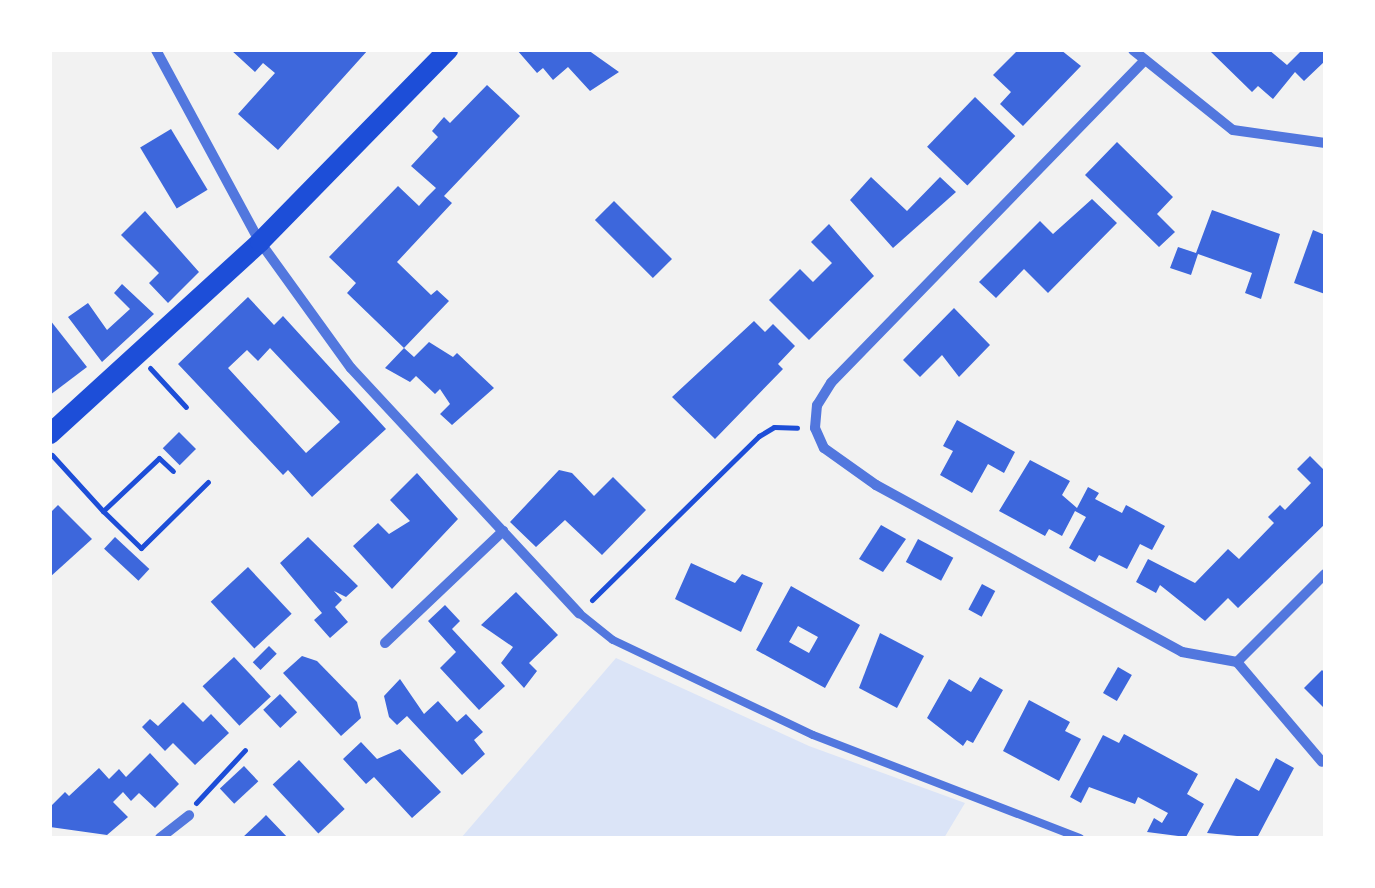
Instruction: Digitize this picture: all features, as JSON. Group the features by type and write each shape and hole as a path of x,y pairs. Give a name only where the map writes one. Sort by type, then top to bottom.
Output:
{"main road":[{"path":"50,434 260,242 448,50"}],"street":[{"path":"156,50 260,242 351,368 579,613"},
{"path":"1133,50 1233,130 1325,143"},
{"path":"1145,60 831,383 817,405 815,428 824,448 876,485 1182,652 1237,662 1322,762"},
{"path":"385,643 503,531"},
{"path":"1237,662 1325,574"},
{"path":"160,838 190,814"}],"lane":[{"path":"579,613 613,640 814,735 1080,838"}],"path":[{"path":"138,355 186,407"},
{"path":"579,613 759,436 774,428 815,428"},
{"path":"50,453 141,548 208,482"},
{"path":"103,511 159,458 174,471"},
{"path":"190,814 206,787 245,750"}],"shaded area":[{"path":"616,658 809,746 965,803 944,838 461,838"}],"building":[{"path":"231,50 368,50 278,150 238,114 275,73 263,63 255,72"},
{"path":"517,50 588,50 619,72 590,91 568,67 553,80 543,68 537,73"},
{"path":"1018,50 1061,50 1081,66 1023,126 1000,104 1011,92 993,75"},
{"path":"1209,50 1269,50 1287,65 1302,50 1325,50 1325,61 1304,81 1295,72 1273,99 1258,86 1252,92"},
{"path":"487,85 520,116 444,196 452,203 397,262 431,295 437,290 449,301 404,348 347,293 356,283 329,257 398,186 419,206 436,188 411,166 438,137 432,131 444,117 450,123"},
{"path":"975,97 1015,136 967,186 927,147"},
{"path":"171,129 208,190 177,208 140,148"},
{"path":"1117,142 1173,197 1157,214 1175,232 1159,247 1085,175"},
{"path":"871,177 907,211 940,177 956,192 893,248 850,200"},
{"path":"1092,199 1117,223 1048,293 1024,269 996,298 979,282 1040,221 1053,234"},
{"path":"614,201 672,259 653,278 595,220"},
{"path":"1212,210 1280,234 1261,299 1245,293 1252,273 1198,254 1191,275 1170,268 1178,247 1196,253"},
{"path":"145,211 199,272 168,303 149,283 159,273 121,235"},
{"path":"829,224 874,276 809,340 769,300 800,269 813,282 832,263 811,242"},
{"path":"1313,230 1325,235 1325,294 1294,283"},
{"path":"122,284 154,314 102,362 68,317 88,303 107,330 130,309 114,293"},
{"path":"248,297 274,325 283,316 386,429 312,497 288,470 283,475 178,364","holes":["270,348 340,422 306,453 228,368 247,350 258,361"]},
{"path":"954,308 990,345 959,377 942,355 920,377 903,360"},
{"path":"50,320 87,367 50,395"},
{"path":"754,321 765,332 773,324 795,346 778,364 783,369 715,439 672,397"},
{"path":"429,342 453,357 457,353 494,388 452,425 440,414 450,404 440,389 435,394 416,376 410,382 385,368 404,348 414,357"},
{"path":"957,420 1015,452 1004,473 988,464 972,493 940,475 953,451 943,446"},
{"path":"179,432 196,449 180,465 163,448"},
{"path":"1310,456 1325,471 1325,524 1238,608 1228,598 1205,621 1160,585 1156,593 1136,582 1148,559 1195,583 1228,549 1239,559 1274,523 1268,517 1280,505 1285,510 1311,483 1297,469"},
{"path":"1030,460 1070,481 1062,495 1077,508 1088,487 1099,493 1095,499 1122,513 1126,505 1165,526 1152,550 1140,544 1127,569 1099,555 1095,562 1069,548 1086,517 1075,511 1062,536 1049,529 1045,536 999,511"},
{"path":"559,470 572,473 594,496 613,477 646,510 602,555 565,520 536,547 510,522"},
{"path":"417,473 458,519 392,589 353,546 378,523 389,534 410,521 390,500"},
{"path":"58,505 92,539 50,577 50,513"},
{"path":"881,525 906,539 883,572 859,559"},
{"path":"115,537 149,569 138,581 104,549"},
{"path":"308,537 358,586 346,597 334,591 342,600 335,607 348,622 330,638 314,620 322,613 280,563"},
{"path":"918,539 953,558 941,581 906,562"},
{"path":"691,563 735,583 742,574 763,583 741,632 675,599"},
{"path":"248,567 292,614 254,649 211,602"},
{"path":"982,584 995,591 982,617 968,610"},
{"path":"791,586 860,625 825,688 756,650","holes":["798,626 818,637 809,653 789,642"]},
{"path":"516,592 558,635 529,663 537,671 524,688 501,663 513,647 481,625"},
{"path":"445,605 460,621 452,629 505,686 479,710 440,668 456,652 428,621"},
{"path":"880,633 924,656 897,708 859,688"},
{"path":"269,646 277,654 261,670 253,662"},
{"path":"302,656 317,661 357,702 361,718 341,736 283,673"},
{"path":"234,657 271,696 239,726 203,686"},
{"path":"1118,667 1132,675 1117,701 1103,693"},
{"path":"1322,670 1325,673 1325,709 1304,688"},
{"path":"980,677 1003,690 973,743 967,740 963,746 927,718 949,679 971,692"},
{"path":"400,679 424,714 438,701 457,722 466,714 483,732 474,740 485,754 462,775 407,716 397,725 389,717 384,696"},
{"path":"280,694 297,712 280,728 263,710"},
{"path":"1029,700 1070,722 1065,731 1081,739 1059,781 1003,751"},
{"path":"183,702 203,722 211,714 229,733 195,765 173,743 165,751 142,727 150,719 158,726"},
{"path":"1124,734 1198,774 1187,794 1204,804 1186,837 1147,832 1154,818 1162,823 1168,813 1138,797 1135,804 1089,787 1081,803 1070,797 1103,735 1119,743"},
{"path":"361,742 377,759 400,749 441,792 412,818 374,777 366,784 343,759"},
{"path":"150,753 179,784 155,808 139,793 131,801 123,792 113,802 128,817 107,835 50,827 50,807 65,792 69,796 99,768 109,779 119,769 126,777"},
{"path":"1276,758 1294,768 1257,838 1207,833 1236,778 1259,791"},
{"path":"299,760 345,809 318,834 273,785"},
{"path":"244,766 258,781 234,804 220,789"},
{"path":"266,815 288,838 242,838 259,822"}]}
